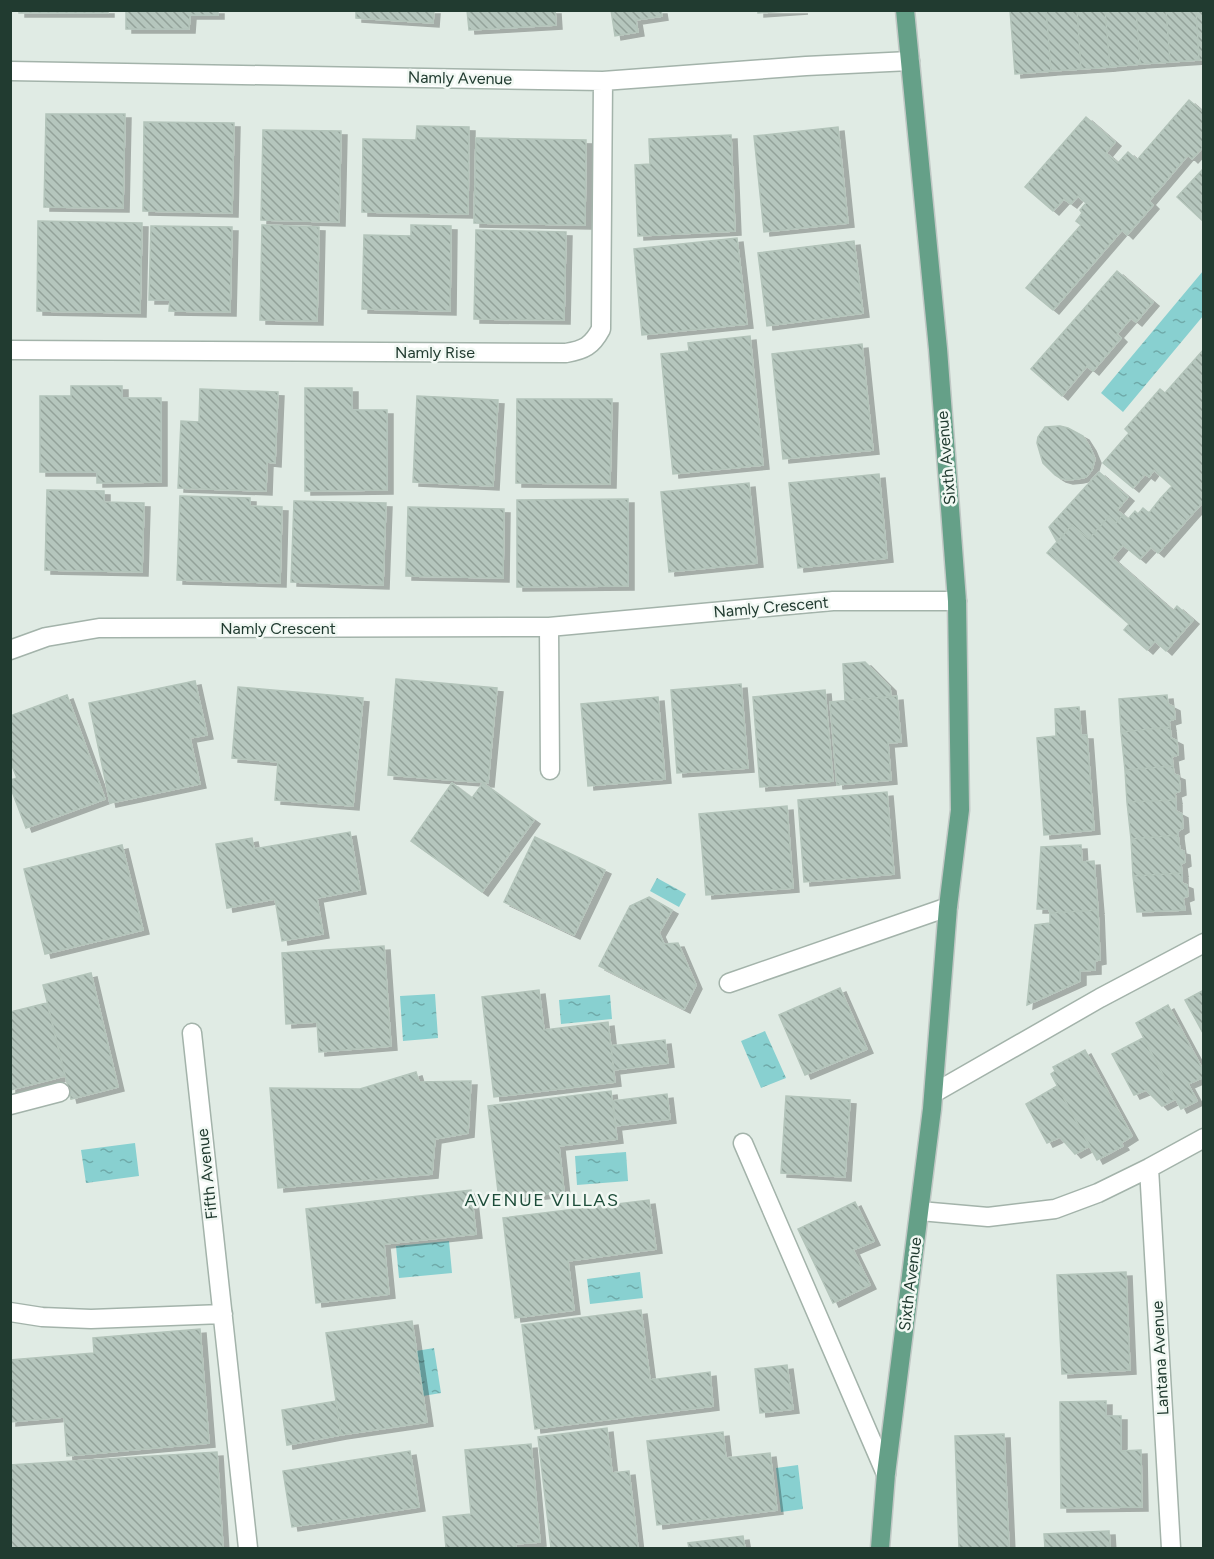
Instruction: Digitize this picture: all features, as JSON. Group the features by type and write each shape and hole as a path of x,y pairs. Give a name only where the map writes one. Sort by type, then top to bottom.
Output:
{"main road":[{"name":"Sixth Avenue","path":"880,1548 886,1474 934,1093 948,907 960,810 957,601 938,348 905,10"}],"street":[{"name":"Namly Avenue","path":"10,71 603,81 910,61"},
{"name":"Namly Rise","path":"10,350 566,353 579,351 596,339 601,329 603,81"},
{"name":"Namly Crescent","path":"10,650 46,637 99,628 549,627 833,601 957,601"},
{"path":"549,627 550,770"},
{"path":"729,983 948,907"},
{"path":"934,1093 1100,998 1203,943"},
{"name":"Fifth Avenue","path":"192,1033 248,1548"},
{"path":"10,1105 60,1092"},
{"path":"920,1211 988,1217 1055,1209 1098,1193 1203,1138"},
{"name":"Sixth Avenue","path":"743,1143 886,1474"},
{"name":"Lantana Avenue","path":"1149,1168 1171,1548"},
{"path":"10,1312 42,1317 91,1319 223,1314"}],"water":[{"path":"1203,271 1203,316 1123,412 1101,393"},
{"path":"657,878 686,894 679,907 650,891"},
{"path":"435,994 438,1038 403,1041 400,996"},
{"path":"610,995 612,1019 561,1024 559,1000"},
{"path":"765,1031 786,1078 761,1088 741,1041"},
{"path":"135,1143 139,1176 86,1183 81,1150"},
{"path":"626,1152 628,1181 577,1185 575,1156"},
{"path":"449,1241 452,1273 399,1278 396,1246"},
{"path":"640,1272 643,1298 590,1304 587,1279"},
{"path":"434,1348 441,1393 423,1396 416,1351"},
{"path":"798,1465 803,1509 781,1512 776,1468"}],"building":[{"path":"19,10 108,10 108,13 19,13"},
{"path":"126,10 218,10 218,15 190,15 189,29 126,29"},
{"path":"356,10 434,10 433,23 356,18"},
{"path":"467,10 555,10 556,25 469,30"},
{"path":"611,10 661,10 662,16 636,20 638,32 615,36"},
{"path":"758,10 802,10 758,13"},
{"path":"1010,10 1046,10 1051,71 1015,74"},
{"path":"1046,10 1077,10 1081,69 1051,71"},
{"path":"1077,10 1105,10 1110,67 1081,69"},
{"path":"1105,10 1136,10 1140,64 1110,67"},
{"path":"1136,10 1166,10 1170,62 1140,64"},
{"path":"1166,10 1196,10 1199,60 1170,62"},
{"path":"1196,10 1204,10 1204,59 1199,60"},
{"path":"1189,100 1204,113 1204,146 1192,159 1188,155 1149,201 1153,205 1127,235 1122,230 1053,310 1026,288 1081,225 1076,221 1082,213 1080,210 1086,203 1078,196 1071,204 1064,199 1053,211 1025,187 1086,117 1115,142 1106,153 1118,163 1128,152 1137,160"},
{"path":"46,114 125,114 123,208 44,207"},
{"path":"144,122 234,123 232,213 143,211"},
{"path":"417,126 469,127 468,214 362,212 363,139 416,140"},
{"path":"838,127 848,223 764,232 754,136"},
{"path":"263,130 341,131 339,222 261,220"},
{"path":"731,135 735,231 638,236 635,165 650,164 649,139"},
{"path":"476,138 586,140 585,225 474,223"},
{"path":"1204,168 1204,222 1177,197"},
{"path":"38,221 142,223 140,313 37,311"},
{"path":"262,225 319,227 317,321 260,320"},
{"path":"411,225 451,226 450,311 362,309 364,235 411,236"},
{"path":"151,226 232,227 230,312 169,311 170,300 149,300"},
{"path":"476,230 566,232 564,320 474,319"},
{"path":"737,238 747,324 642,335 634,249"},
{"path":"854,241 863,313 767,326 758,253"},
{"path":"1117,271 1153,302 1136,322 1131,318 1117,334 1121,338 1093,371 1087,366 1062,396 1031,369"},
{"path":"750,336 763,465 673,474 661,354 689,351 688,343"},
{"path":"862,344 873,450 783,459 772,354"},
{"path":"1204,349 1204,501 1186,521 1160,499 1172,486 1154,470 1149,477 1145,474 1133,488 1103,463 1129,433 1125,429 1160,389 1165,393"},
{"path":"71,386 122,386 122,398 161,398 161,482 97,483 97,472 40,472 40,396 71,396"},
{"path":"305,388 352,388 352,410 387,410 387,490 305,491"},
{"path":"200,389 278,392 275,463 267,462 266,491 178,488 181,421 199,422"},
{"path":"417,396 498,400 493,486 413,482"},
{"path":"517,399 612,399 610,484 516,483"},
{"path":"1060,426 1083,436 1090,447 1095,459 1092,470 1086,477 1067,480 1060,478 1043,463 1037,443 1038,437 1045,427"},
{"path":"1099,472 1128,497 1117,510 1123,515 1116,523 1109,516 1089,539 1072,525 1057,542 1049,527"},
{"path":"879,474 887,558 798,568 789,483"},
{"path":"749,483 757,563 669,572 661,492"},
{"path":"47,490 104,491 104,502 144,503 142,572 45,570"},
{"path":"180,496 250,498 250,506 282,507 280,583 177,580"},
{"path":"628,499 628,586 517,587 517,500"},
{"path":"1160,499 1186,521 1158,553 1151,547 1140,559 1123,545 1112,558 1173,611 1177,606 1193,620 1166,651 1155,641 1147,650 1124,630 1129,624 1047,553 1072,525 1089,539 1109,516 1116,523 1123,515 1128,519 1135,511 1138,514 1143,508 1149,513"},
{"path":"294,501 386,503 383,585 291,582"},
{"path":"408,507 504,509 503,578 406,576"},
{"path":"865,662 890,687 891,697 845,700 843,664"},
{"path":"396,679 497,688 488,783 388,775"},
{"path":"195,681 207,735 190,738 200,784 110,803 89,703"},
{"path":"741,684 748,768 677,773 671,690"},
{"path":"238,687 363,698 353,806 275,800 278,762 232,758"},
{"path":"825,690 833,781 760,787 753,697"},
{"path":"67,695 105,799 26,828 10,786 10,780 17,778 10,761 10,716"},
{"path":"1167,695 1168,704 1174,707 1175,719 1169,721 1170,727 1121,732 1119,699"},
{"path":"897,696 901,742 888,743 891,780 837,785 830,702"},
{"path":"658,697 665,779 588,786 581,704"},
{"path":"1079,707 1081,735 1087,735 1094,830 1044,835 1037,738 1056,736 1055,709"},
{"path":"1170,727 1171,738 1177,741 1178,755 1172,757 1173,766 1125,770 1121,732"},
{"path":"1173,766 1174,774 1179,776 1180,791 1175,793 1176,800 1127,802 1125,770"},
{"path":"452,783 472,798 483,783 534,820 482,892 411,841"},
{"path":"887,792 894,874 804,882 798,800"},
{"path":"1176,800 1176,811 1182,814 1183,828 1178,831 1178,835 1131,839 1127,802"},
{"path":"787,806 793,888 706,895 699,814"},
{"path":"350,832 360,890 317,898 323,934 282,941 275,899 227,908 216,844 252,838 254,849"},
{"path":"1178,835 1180,850 1184,851 1185,862 1181,864 1182,873 1133,876 1131,839"},
{"path":"535,837 605,870 574,935 504,902"},
{"path":"122,845 143,930 45,954 24,869"},
{"path":"1081,845 1082,862 1094,861 1098,910 1050,913 1049,909 1037,909 1041,847"},
{"path":"1182,873 1182,883 1187,885 1188,896 1183,898 1185,910 1137,912 1133,876"},
{"path":"649,897 672,910 659,933 664,944 678,943 696,985 684,1009 599,966 630,906"},
{"path":"1098,910 1100,960 1095,961 1095,970 1080,971 1080,981 1027,1005 1035,925 1050,923 1050,913"},
{"path":"384,946 391,1046 319,1052 317,1022 286,1024 282,953"},
{"path":"91,973 118,1087 71,1099 43,985"},
{"path":"840,988 867,1049 805,1075 779,1015"},
{"path":"539,990 544,1030 608,1022 615,1082 494,1097 482,997"},
{"path":"1204,990 1204,1035 1185,1000"},
{"path":"47,1003 65,1076 10,1090 10,1012"},
{"path":"1168,1005 1204,1072 1204,1077 1188,1084 1197,1101 1181,1109 1136,1023"},
{"path":"1143,1038 1176,1099 1162,1106 1146,1090 1134,1095 1112,1054"},
{"path":"665,1040 668,1063 614,1070 611,1046"},
{"path":"1085,1050 1132,1136 1121,1143 1123,1146 1097,1160 1051,1074 1055,1071 1053,1067"},
{"path":"416,1072 419,1082 471,1081 468,1133 435,1139 432,1174 278,1188 270,1088 360,1089"},
{"path":"1057,1086 1090,1146 1075,1154 1060,1137 1047,1143 1026,1104"},
{"path":"611,1091 617,1139 559,1146 564,1192 499,1200 488,1106"},
{"path":"667,1094 670,1119 616,1126 613,1101"},
{"path":"786,1096 850,1100 845,1177 781,1173"},
{"path":"471,1190 476,1234 384,1244 389,1294 316,1303 306,1209"},
{"path":"649,1200 656,1249 568,1261 574,1310 515,1318 503,1218"},
{"path":"855,1202 874,1241 853,1250 870,1285 833,1303 798,1229"},
{"path":"1126,1272 1130,1370 1062,1374 1057,1275"},
{"path":"641,1310 650,1380 710,1372 713,1406 535,1429 522,1325"},
{"path":"412,1321 427,1422 341,1435 326,1333"},
{"path":"200,1329 209,1443 67,1456 64,1417 10,1422 10,1360 94,1353 93,1338"},
{"path":"787,1365 793,1409 760,1413 755,1369"},
{"path":"336,1401 341,1435 287,1445 282,1410"},
{"path":"1106,1401 1106,1416 1121,1416 1121,1451 1141,1450 1142,1507 1061,1508 1060,1402"},
{"path":"607,1428 612,1473 629,1471 638,1548 551,1548 538,1437"},
{"path":"723,1432 726,1458 770,1453 777,1510 657,1525 647,1441"},
{"path":"1004,1434 1009,1548 959,1548 955,1436"},
{"path":"531,1444 540,1542 515,1544 516,1548 446,1548 443,1517 471,1514 465,1450"},
{"path":"410,1451 419,1507 292,1527 283,1471"},
{"path":"217,1452 223,1548 10,1548 10,1465"},
{"path":"1109,1531 1110,1548 1045,1548 1044,1534"},
{"path":"743,1536 745,1548 689,1548 688,1543"}],"district":[{"name":"AVENUE VILLAS","path":"542,1200"}]}
